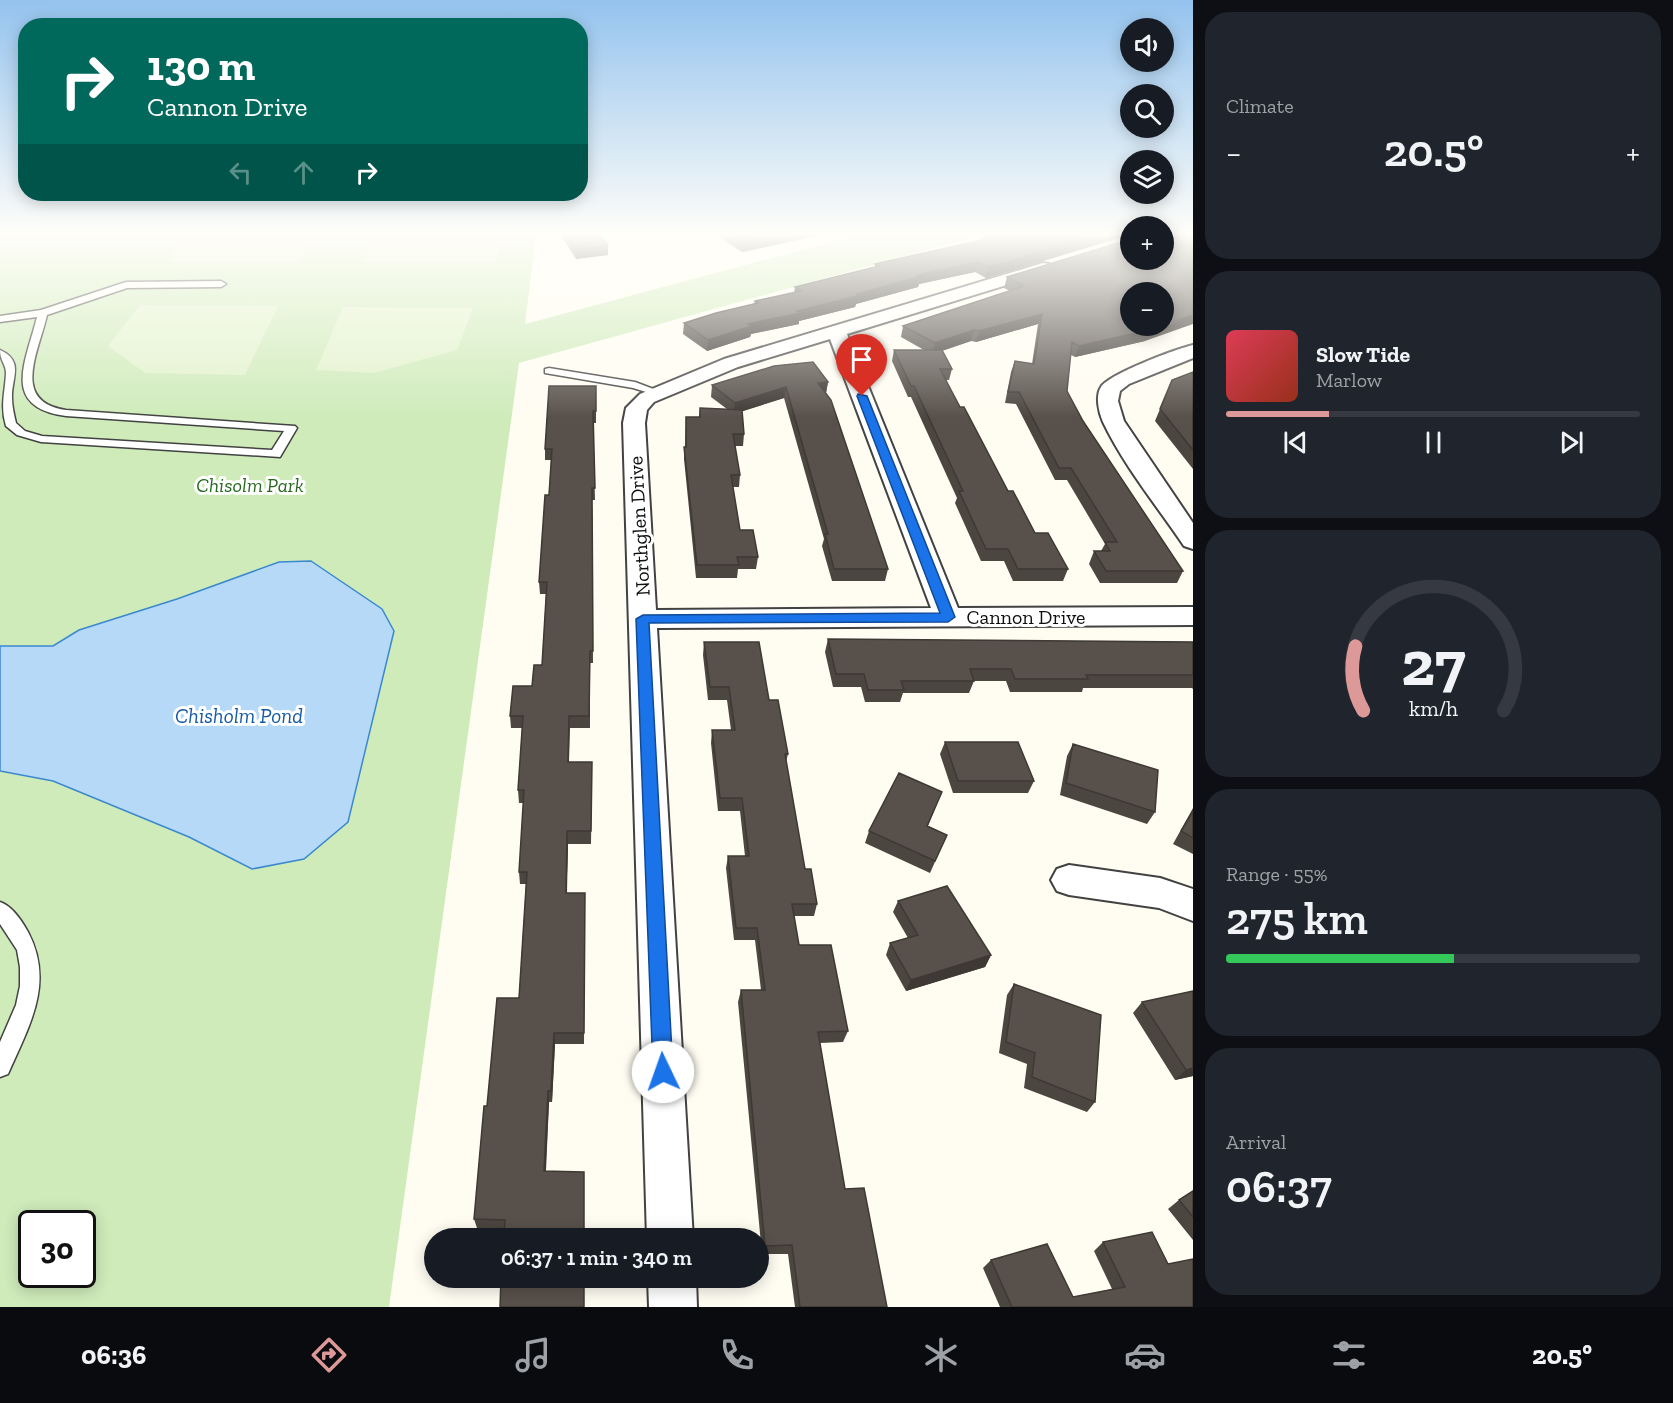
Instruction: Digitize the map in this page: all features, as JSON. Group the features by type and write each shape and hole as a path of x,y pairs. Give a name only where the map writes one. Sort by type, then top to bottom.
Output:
{"street":[{"name":"Northglen Drive","path":"670,1228 634,423 637,408 647,398 730,363 949,296"},
{"path":"836,330 948,617"},
{"path":"1193,351 1122,380 1110,389 1108,401 1113,421 1193,541"},
{"name":"Cannon Drive","path":"643,619 1193,616"},
{"path":"1069,880 1160,893 1193,906"},
{"path":"672,1288 673,1307"}],"lane":[{"path":"0,319 43,313 93,296"},
{"path":"0,353 10,365 11,373 6,396 10,424 21,433 41,440 276,454 291,428 66,413 42,407 29,395 25,375 43,313"},
{"path":"549,371 635,385 659,393"},
{"path":"0,910 21,935 31,959 32,984 0,1066"}],"green space":[{"name":"Chisolm Park","path":"0,296 528,296 525,324 630,296 761,296 519,363 389,1307 0,1307"},
{"path":"140,305 278,306 245,375 145,373 108,346"},
{"path":"343,307 473,308 457,350 374,373 316,370"}],"water":[{"name":"Chisholm Pond","path":"311,561 382,609 394,631 348,822 304,859 252,869 189,837 53,781 0,771 0,646 53,646 79,630 177,599 279,562"}],"building":[{"path":"778,296 857,296 797,311 800,313 748,324 752,326 708,340 684,323 758,303 755,301"},
{"path":"994,296 1120,296 1120,336 1123,336 1079,346 1072,342 1067,391 1083,421 1183,571 1106,571 1094,551 1110,551 1105,542 1117,542 1071,468 1059,468 1019,392 1008,392 1015,361 1034,364 1042,314 979,331 974,330 935,343 903,326"},
{"path":"1174,296 1193,296 1193,315 1174,322"},
{"path":"894,350 942,350 952,369 940,369 960,407 964,407 1008,491 1013,491 1035,533 1048,533 1068,569 1018,569 1008,549 986,549 959,491 963,491 914,386 911,386"},
{"path":"813,362 828,382 818,383 831,400 888,569 834,569 825,534 828,534 786,387 735,403 712,385 774,366"},
{"path":"1193,372 1193,450 1160,409 1172,380"},
{"path":"549,386 596,386 596,411 593,411 595,488 592,488 593,651 590,651 589,716 569,716 568,762 592,762 591,831 567,831 566,893 585,893 584,1033 554,1033 544,1171 584,1172 584,1228 505,1228 505,1220 474,1219 497,998 519,998 527,872 519,872 524,790 518,790 523,716 510,716 513,686 532,686 534,665 542,665 547,582 539,582 545,495 549,495 552,449 545,449"},
{"path":"700,408 742,410 744,434 733,434 740,475 731,475 740,530 753,530 758,557 737,557 739,565 697,565 684,447 686,447 686,417 700,417"},
{"path":"828,639 1193,642 1193,675 1086,675 1088,679 1015,679 1011,669 970,669 974,681 901,681 904,690 868,690 864,674 836,674"},
{"path":"704,642 759,642 769,700 778,700 805,869 811,869 817,904 792,904 799,945 831,945 848,1031 818,1032 845,1189 864,1188 887,1307 800,1307 792,1245 769,1246 769,1228 763,1228 741,990 765,990 757,928 736,928 728,856 749,856 742,798 720,798 712,730 735,730 729,687 710,687"},
{"path":"945,742 1018,742 1034,781 958,781"},
{"path":"1073,744 1158,770 1155,812 1066,783"},
{"path":"899,773 942,792 927,826 947,835 935,861 869,831"},
{"path":"1193,811 1193,838 1181,831"},
{"path":"947,886 991,955 911,980 890,943 918,935 898,901"},
{"path":"1014,984 1101,1015 1095,1102 1032,1077 1035,1053 1006,1042"},
{"path":"1193,991 1193,1068 1186,1070 1142,1002"},
{"path":"1193,1191 1193,1217 1179,1200"},
{"path":"1152,1232 1168,1264 1193,1259 1193,1307 1012,1307 991,1260 1047,1244 1073,1297 1125,1287 1103,1242"},
{"path":"501,1288 584,1288 584,1307 500,1307"}],"route":[{"path":"663,1072 643,619 948,617 862,396"}]}
